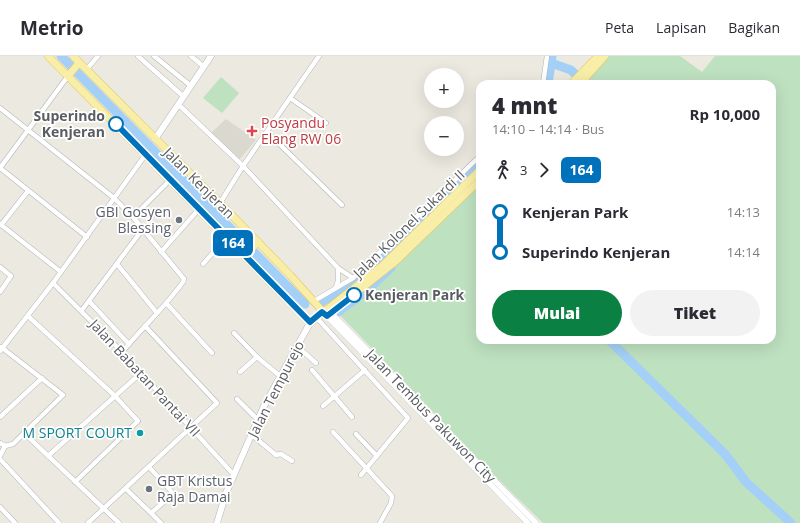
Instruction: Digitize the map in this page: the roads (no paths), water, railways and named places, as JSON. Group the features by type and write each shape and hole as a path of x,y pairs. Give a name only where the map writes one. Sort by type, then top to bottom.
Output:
{"main road":[{"name":"Jalan Kenjeran","path":"48,56 227,236 310,322"},
{"name":"Jalan Kenjeran","path":"73,56 155,140 220,203 314,301 327,312"},
{"path":"155,140 211,56"},
{"path":"579,80 598,56"},
{"path":"579,80 605,56"},
{"path":"68,76 79,63"},
{"path":"310,322 316,317 327,312 396,261 430,222 476,174"},
{"path":"430,222 476,183"},
{"path":"245,255 258,242"},
{"name":"Jalan Tempurejo","path":"217,523 226,493 258,420 310,322"}],"street":[{"path":"86,70 98,56"},
{"path":"138,56 184,97"},
{"path":"154,56 192,86"},
{"path":"191,56 204,67"},
{"path":"220,203 243,166 319,56"},
{"path":"544,80 547,56"},
{"path":"68,76 0,168 87,237"},
{"path":"290,98 326,123"},
{"path":"179,105 243,166 338,268 353,278"},
{"path":"0,108 114,198 133,218 184,279 167,304 122,352"},
{"path":"267,132 342,205"},
{"path":"0,443 5,446 13,444 63,395 12,354 1,348 53,283 146,154"},
{"name":"Jalan Kolonel Sukardi II","path":"314,301 353,278 476,160"},
{"path":"133,218 170,180"},
{"path":"28,191 1,224 61,272"},
{"path":"161,252 199,209"},
{"path":"82,310 142,230"},
{"path":"203,264 227,236"},
{"path":"117,264 157,313"},
{"path":"0,267 11,276 0,292"},
{"path":"336,287 338,281 338,268"},
{"name":"Jalan Babatan Pantai VII","path":"53,283 82,310 142,373 234,475"},
{"path":"89,300 129,344"},
{"path":"167,304 212,353"},
{"name":"Jalan Tembus Pakuwon City","path":"327,312 528,523"},
{"name":"Jalan Tembus Pakuwon City","path":"327,312 536,523"},
{"path":"28,316 115,396 137,420 137,423 75,482"},
{"path":"316,317 366,370 408,418 361,475"},
{"path":"88,523 217,403 145,326"},
{"path":"234,333 257,357 280,376"},
{"path":"297,346 316,363"},
{"path":"240,372 257,357"},
{"path":"312,370 352,418"},
{"path":"323,406 366,370"},
{"path":"48,456 142,373"},
{"path":"0,417 42,378"},
{"path":"237,399 258,420"},
{"path":"333,432 392,496 391,503 380,523"},
{"path":"24,433 119,523"},
{"path":"252,434 276,455 280,454 292,461"},
{"path":"356,434 377,456"},
{"path":"0,456 5,446"},
{"path":"0,459 59,523"},
{"path":"149,467 172,494 152,513"},
{"path":"126,489 161,523"},
{"path":"0,507 15,523"}],"waterway":[{"path":"61,56 305,304"},
{"path":"549,80 552,56"},
{"path":"551,63 571,70 581,80"},
{"path":"322,302 355,282 366,273 476,168"},
{"path":"338,312 365,292 391,268"},
{"path":"613,344 725,454 746,482 791,523"}],"place":[{"name":"Superindo Kenjeran","path":"116,124"},
{"name":"Posyandu Elang RW 06","path":"252,131"},
{"name":"GBI Gosyen Blessing","path":"179,220"},
{"name":"Kenjeran Park","path":"354,295"},
{"name":"M SPORT COURT","path":"140,433"},
{"name":"GBT Kristus Raja Damai","path":"149,489"}]}
